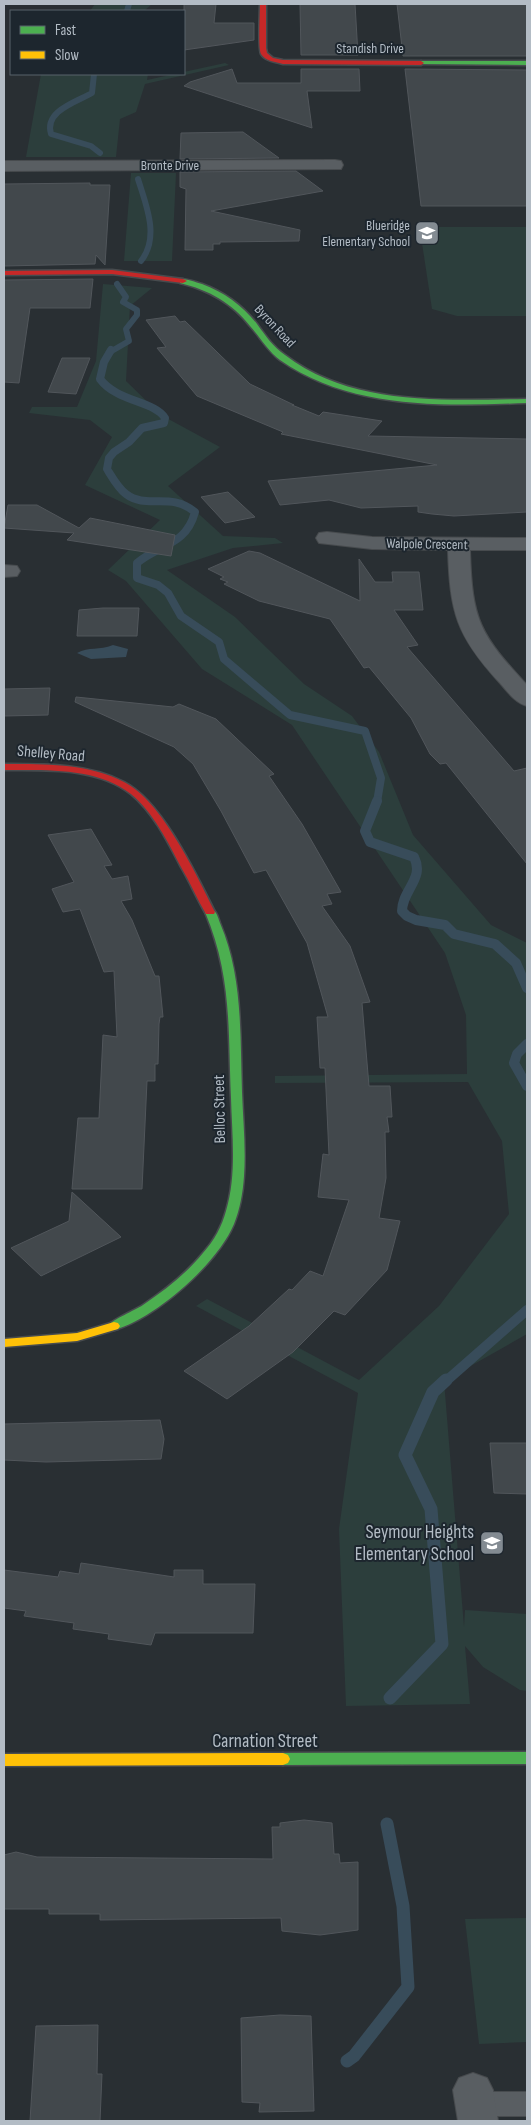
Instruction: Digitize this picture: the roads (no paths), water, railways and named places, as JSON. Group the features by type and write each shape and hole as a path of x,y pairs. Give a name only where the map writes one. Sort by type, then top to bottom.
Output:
{"street":[{"name":"Standish Drive","path":"263,4 263,48 264,54 270,59 302,62 527,63"},
{"name":"Bronte Drive","path":"4,166 335,165"},
{"name":"Byron Road","path":"4,273 134,274 194,283 220,293 235,304 280,356 298,369 344,388 380,396 421,400 527,401"},
{"name":"Walpole Crescent","path":"327,538 372,543 527,544"},
{"path":"458,544 462,592 468,622 486,651 527,699"},
{"name":"Shelley Road","path":"4,767 64,770 96,775"},
{"name":"Belloc Street","path":"4,1343 64,1340 105,1331 143,1312 208,1257 228,1225 238,1180 235,1002 222,937 202,897 150,808 135,793 96,775"},
{"name":"Carnation Street","path":"4,1760 527,1758"}],"lane":[{"path":"476,2105 527,2104"}],"water":[{"path":"113,645 128,649 126,657 91,659 77,653 81,651"}],"waterway":[{"path":"127,10 129,4"},
{"path":"94,75 92,93 63,108 52,119 50,126 51,134 91,146 100,153"},
{"path":"138,179 151,231 147,252 141,261"},
{"path":"110,352 129,341 126,329 137,315 137,310 123,302 126,297 117,284"},
{"path":"111,350 104,362 100,379 107,387 125,397 153,408 165,418 164,423 142,428 129,442 114,452 109,458 107,469 120,489 134,499 142,501 168,501 186,506 195,512 185,532 171,543 137,563 137,578 158,585 168,593 181,616 219,642 224,659 290,715 365,731 381,778 377,802"},
{"path":"377,801 365,831 370,842 414,857 417,865 417,872 405,897 402,911 407,916 416,920 445,925 454,934 495,944 516,963 527,988"},
{"path":"527,1044 517,1054 514,1063 527,1086"},
{"path":"445,1382 527,1310"},
{"path":"390,1698 442,1644 431,1509 405,1455 433,1392 446,1380"},
{"path":"347,2061 354,2056 408,1987 403,1906 387,1824"}],"place":[{"name":"Blueridge Elementary School","path":"427,233"},
{"name":"Seymour Heights Elementary School","path":"492,1543"}]}
